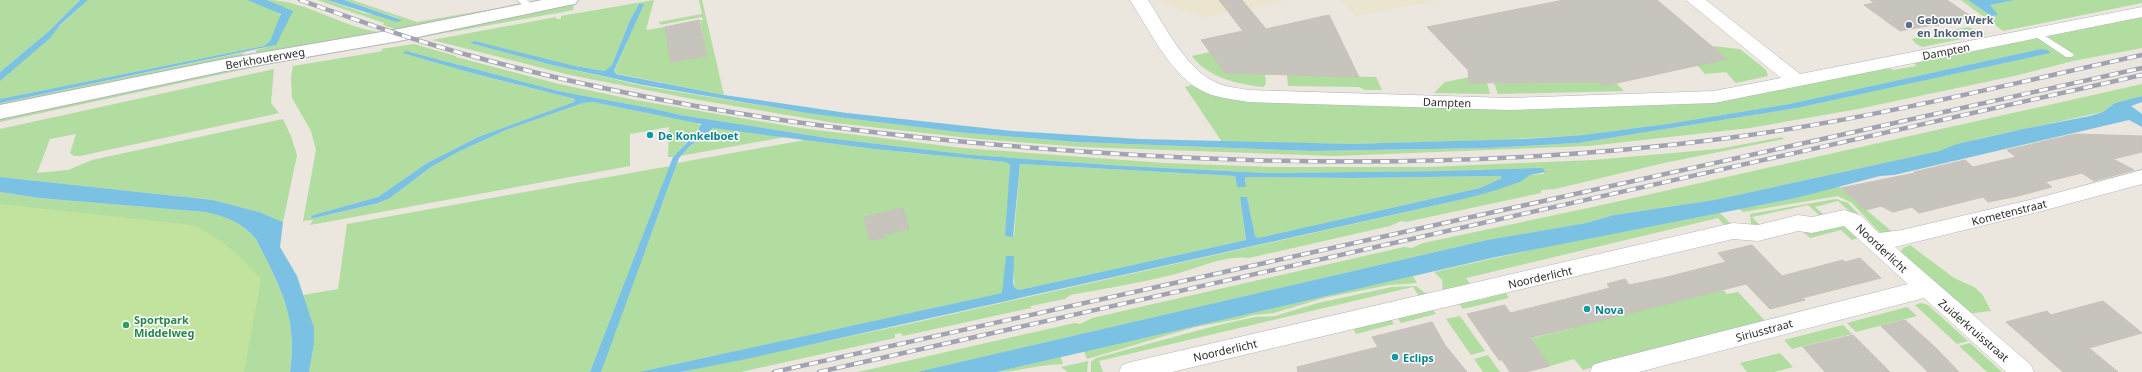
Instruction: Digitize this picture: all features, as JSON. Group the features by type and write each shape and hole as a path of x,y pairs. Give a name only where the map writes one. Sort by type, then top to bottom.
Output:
{"main road":[{"name":"Berkhouterweg","path":"0,112 225,65 399,34 527,4 569,0"}],"street":[{"name":"Dampten","path":"1139,0 1191,75 1206,85 1223,92 1249,96 1510,104 1714,96 1797,81 2142,12"},
{"path":"1695,0 1797,81"},
{"name":"Kometenstraat","path":"1874,241 1898,239 2038,205 2142,177"},
{"name":"Noorderlicht","path":"1130,372 1733,231 1758,233 1798,223 1812,225 1844,218 1852,220 1926,289"},
{"name":"Siriusstraat","path":"1602,372 1897,295 1926,289"},
{"name":"Zuiderkruisstraat","path":"1926,289 1960,316 2022,372"}],"lane":[{"path":"2036,33 2070,55"}],"shaded area":[{"path":"1156,0 1290,0 1205,17"},
{"path":"1341,0 1439,0 1355,16"}],"green space":[{"path":"0,0 80,0 48,32 0,72"},
{"path":"88,0 247,0 279,13 281,17 270,41 264,46 0,99 0,81"},
{"path":"267,0 296,4 352,25 380,32 259,54 256,53 256,50 275,45 292,11"},
{"path":"317,0 327,0 364,13 401,19 344,0 352,0 417,22 510,6 397,30 383,25 384,23"},
{"path":"654,0 646,30 665,27 671,62 707,56 700,20 703,20 702,17 660,25 659,22 702,14 699,0 702,0 724,95 614,73 643,4 639,4 630,20 612,65 606,71 575,66 470,43 552,65 643,86 813,114 966,133 1076,142 1311,151 1489,148 1578,143 1797,108 2051,53 2041,49 1789,104 1667,124 1583,135 1498,140 1350,144 1222,142 1185,87 1192,85 1211,95 1232,99 1492,107 1722,100 1890,68 1893,70 1916,66 1914,63 2039,38 2072,54 2046,37 2142,17 2142,48 2073,61 2014,76 1858,109 1750,128 1589,146 1335,156 1082,147 978,139 835,123 687,98 570,75 432,40 556,17 556,19 561,19 561,16"},
{"path":"1961,0 1968,0 1991,16 1997,15 1990,5 2015,0 2142,0 2142,3 2003,31"},
{"path":"574,3 573,10 417,38 413,36"},
{"path":"1968,27 1986,34 1922,47 1915,43 1912,39 1929,35 1934,38 1957,34 1953,30"},
{"path":"414,44 456,57 559,84 635,100 800,128 963,148 1164,163 1272,167 1428,167 1593,160 1718,149 1782,137 1784,139 1664,163 1555,189 1541,190 1541,193 1406,222 1401,221 1390,226 1249,258 1220,260 1172,275 1070,295 1065,299 1031,306 1031,308 903,336 900,333 895,334 895,338 741,372 681,372 913,323 1464,199 1520,182 1530,175 1544,174 1545,170 1269,173 1125,166 972,155 827,138 681,115 558,91 406,51 478,75 575,99 574,102 478,137 427,163 378,197 313,215 310,219 380,203 390,198 431,167 460,151 506,130 583,103 593,102 697,123 701,126 673,157 668,157 669,127 630,134 630,166 310,225 313,220 303,221 316,150 311,131 292,98 291,77 293,66 383,51 381,49"},
{"path":"1712,46 1740,49 1766,70 1768,76 1736,83 1726,72 1705,74 1697,65 1727,59"},
{"path":"245,52 239,58 0,108 0,103"},
{"path":"1210,52 1225,73 1265,74 1266,84 1263,87 1224,79 1206,70 1192,56"},
{"path":"279,58 283,61 0,122 0,116"},
{"path":"274,69 271,103 279,113 80,156 74,156 70,153 76,134 50,139 37,173 68,170 92,160 283,119 291,136 297,155 283,222 259,212 213,200 0,177 0,129"},
{"path":"1287,75 1376,77 1382,90 1365,90 1359,87 1288,86"},
{"path":"1470,77 1470,82 1487,83 1490,94 1434,93 1445,82"},
{"path":"1599,82 1604,86 1616,83 1624,91 1498,94 1494,83"},
{"path":"2142,84 2142,96 2115,103 2103,112 1981,138 1939,151 1714,200 1614,215 1586,223 1487,240 917,372 858,372 1075,323 1080,324 1092,318 1404,247 1412,248 1423,243 1602,205"},
{"path":"710,128 723,128 785,137 680,156"},
{"path":"805,140 874,149 1006,162 1010,165 1006,236 1014,236 1020,164 1235,176 1237,187 1246,187 1245,178 1247,177 1353,178 1500,176 1502,178 1480,188 1258,238 1255,236 1247,197 1240,197 1246,240 1019,290 1015,288 1013,272 1006,256 1003,293 639,372 601,372 677,163"},
{"path":"670,166 590,372 309,372 314,344 303,295 338,289 347,224"},
{"path":"1838,186 1896,235 1882,235 1852,203 1838,196 1743,212 1739,209 1792,199"},
{"name":"Sportpark Middelweg","path":"0,192 39,198 205,212 226,218 239,224 256,239 273,272 285,302 291,334 292,352 290,372 0,372"},
{"path":"1836,199 1848,203 1868,224 1868,228 1838,201 1815,207 1824,215 1820,216 1808,205 1752,217 1761,226 1754,228 1751,224 1750,214"},
{"name":"Sportpark Middelweg","path":"0,204 193,225 222,242 238,255 261,279 244,372 0,372"},
{"path":"1720,213 1734,227 1727,228 1718,218 1466,278 1473,288 1443,291 1442,280 1434,272 1535,249"},
{"path":"1845,226 1858,238 1852,240 1841,230 1810,238 1800,229"},
{"path":"1910,245 1954,278 1974,287 1982,294 1991,311 1966,314 1903,256 1901,251 1903,248"},
{"path":"1413,276 1417,283 1389,285 1324,298 1274,313 1253,315 1195,327 1087,359 1084,351"},
{"path":"1416,286 1428,295 1420,297 1413,287 1099,361 1103,372 1091,372 1091,362 1096,358 1215,326 1255,317 1275,316 1318,303 1392,287"},
{"path":"1721,288 1727,294 1738,292 1767,323 1583,370 1574,359 1550,366 1530,339 1573,328 1571,325 1578,324 1580,326 1596,319 1597,321 1607,319 1605,317 1613,315 1615,317 1629,311 1631,313 1649,308 1655,304 1657,306 1666,304 1672,300 1674,302 1688,296 1690,298 1699,296 1704,292 1707,294"},
{"path":"1506,293 1509,298 1463,309 1457,301 1480,300"},
{"path":"1921,303 1928,305 1968,341 1957,344 1915,305"},
{"path":"1431,307 1436,314 1401,323 1396,316"},
{"path":"1907,307 1917,316 1856,332 1847,323"},
{"path":"1460,316 1485,351 1471,355 1446,319"},
{"path":"1389,317 1394,324 1356,334 1352,326"},
{"path":"1843,325 1852,334 1792,349 1784,340"},
{"path":"1970,343 2002,372 1987,372 1959,346"},
{"path":"1780,353 1793,367 1774,372 1747,372 1740,363"},
{"path":"1488,355 1500,372 1483,372 1474,359"},
{"path":"1061,357 1063,364 996,372"},
{"path":"1088,361 1087,372 1068,372 1061,367"}],"water":[{"path":"80,0 88,0 60,25 50,38 0,81 0,72 48,32"},
{"path":"247,0 267,0 293,11 276,45 0,103 0,99 264,46 270,41 281,14"},
{"path":"327,0 344,0 402,20 397,22"},
{"path":"1968,0 2015,0 1990,5 1998,15 1991,16"},
{"path":"639,4 644,4 614,71 616,74 724,95 847,113 1012,131 1140,139 1350,144 1523,139 1583,135 1667,124 1789,104 2041,49 2047,50 2051,53 1797,108 1578,143 1489,148 1311,151 1076,142 966,133 813,114 643,85 552,65 470,43 474,41 575,66 605,71 612,65 630,20"},
{"path":"406,51 558,91 681,115 827,138 972,155 1125,166 1269,173 1448,171 1542,168 1546,172 1530,175 1520,182 1464,199 746,359 681,372 639,372 1002,293 1006,256 1014,256 1013,283 1015,288 1019,290 1246,240 1240,197 1247,197 1255,236 1258,238 1480,188 1502,178 1500,176 1353,178 1247,177 1245,178 1246,187 1237,187 1235,176 1020,164 1013,237 1005,236 1010,165 1006,162 874,149 713,128 690,146 679,158 601,372 590,372 673,157 698,131 701,124 593,102 583,103 506,130 460,151 431,167 390,198 379,203 310,219 313,215 378,197 427,163 478,137 574,102 575,99 479,75 403,53"},
{"path":"2142,96 2142,102 2131,106 2142,114 2142,127 2129,120 1894,175 1880,176 1792,199 1496,257 996,372 917,372 1487,240 1586,223 1614,215 1714,200 1939,151 1957,144 2090,116 2103,112 2115,103"},
{"path":"0,177 213,200 259,212 283,222 280,247 297,276 314,328 314,344 309,372 290,372 292,352 291,334 285,302 273,272 256,239 239,224 226,218 205,212 39,198 0,192"}],"building":[{"path":"1219,0 1242,0 1266,29 1329,15 1359,77 1225,73 1201,40 1243,31"},
{"path":"1564,0 1657,0 1727,59 1603,86 1599,82 1469,83 1468,70 1427,27"},
{"path":"1870,0 1947,0 1972,17 1941,23 1938,26 1932,25 1900,31 1864,5 1874,3"},
{"path":"699,20 707,56 671,62 665,27"},
{"path":"2075,134 2142,136 2142,152 2113,159 2134,170 2094,181 2082,173 2045,182 2052,187 2018,196 1988,202 1983,197 1919,213 1912,207 1893,212 1881,206 1866,210 1841,188 1915,173 1914,172 1965,160 1973,167 2016,157 2007,150"},
{"path":"903,208 909,229 883,235 884,238 870,240 864,217"},
{"name":"Nova","path":"1752,245 1782,276 1843,260 1845,262 1860,258 1881,278 1802,298 1805,300 1770,309 1746,284 1530,338 1550,366 1526,372 1510,372 1502,360 1499,360 1467,314 1505,305 1510,313 1610,288 1607,284 1625,279 1629,285 1663,278 1726,262 1718,253"},
{"path":"2103,301 2142,333 2089,348 2118,372 2063,372 2006,322 2047,311 2051,315"},
{"path":"1905,320 1936,348 1959,372 1928,372 1881,326"},
{"name":"Eclips","path":"1432,322 1445,345 1467,372 1298,372 1297,367 1378,347 1372,337"},
{"path":"1853,335 1890,372 1825,372 1803,347"}],"railway":[{"path":"300,0 456,52 629,94 705,108 782,120 936,139 1090,152 1249,160 1329,162 1489,159 1649,147 1728,138 1832,122 1884,112 2142,55"},
{"path":"774,372 2142,68"},
{"path":"819,372 2142,75"}],"place":[{"name":"Gebouw Werk en Inkomen","path":"1909,25"},
{"name":"De Konkelboet","path":"650,135"},
{"name":"Nova","path":"1587,309"},
{"name":"Sportpark Middelweg","path":"126,325"},
{"name":"Eclips","path":"1395,357"}]}
